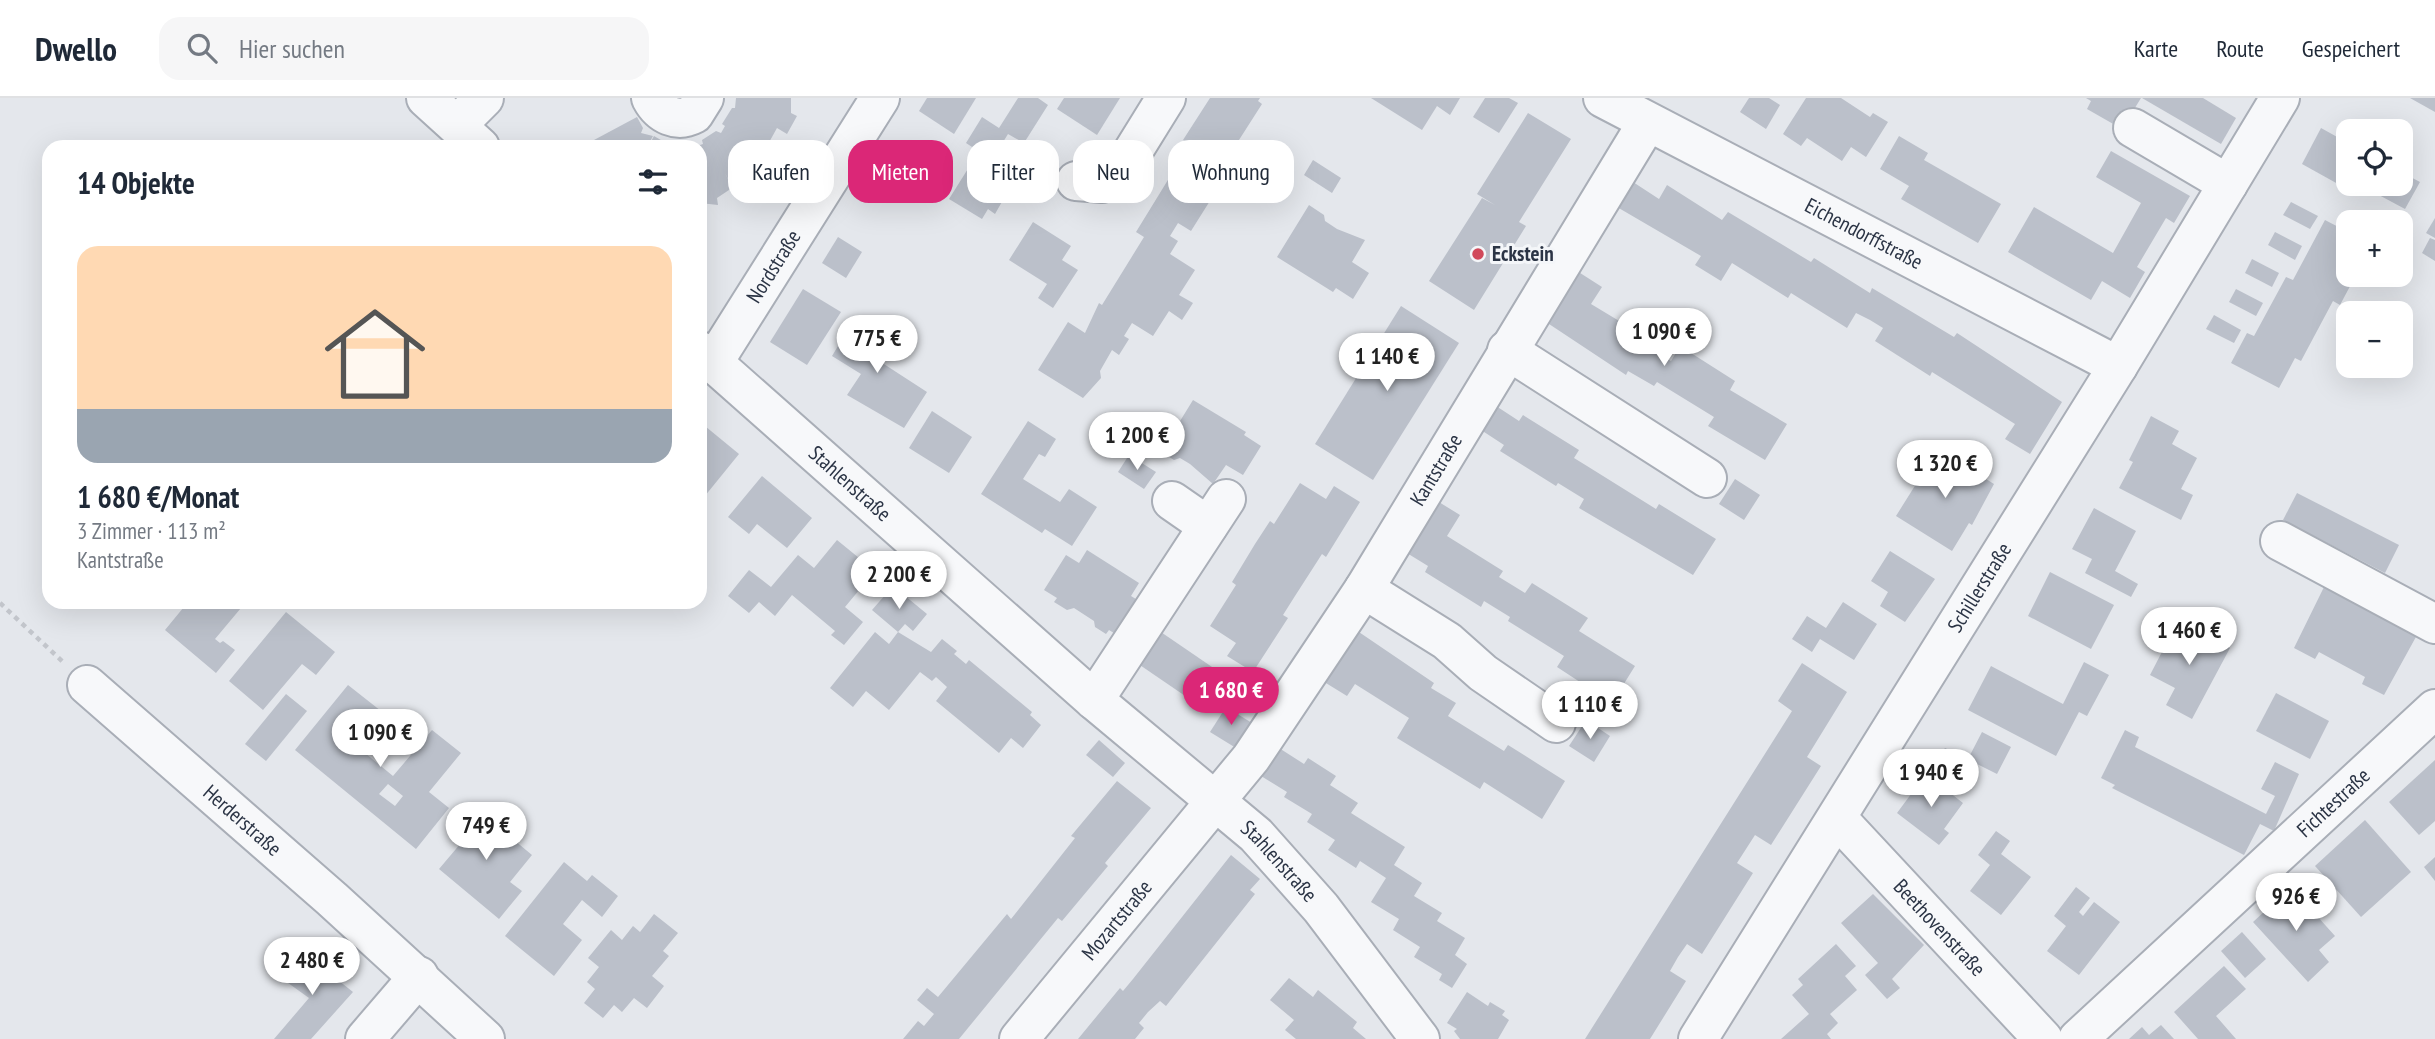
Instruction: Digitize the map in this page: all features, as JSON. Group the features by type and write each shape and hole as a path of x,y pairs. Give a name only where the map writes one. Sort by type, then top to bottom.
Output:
{"street":[{"path":"426,98 469,136 484,98"},
{"path":"651,98 662,112 679,119 694,114 704,98"},
{"name":"Nordstraße","path":"707,356 880,98"},
{"path":"1140,140 1166,98"},
{"name":"Schillerstraße","path":"1698,1039 2118,366 2280,98"},
{"name":"Eichendorffstraße","path":"1608,99 1647,123 2118,366"},
{"name":"Kantstraße","path":"1215,800 1251,758 1364,589 1647,123"},
{"path":"2133,128 2228,184"},
{"path":"1507,350 1707,478"},
{"name":"Stahlenstraße","path":"707,358 1094,700 1256,835 1321,908 1405,1033"},
{"path":"1094,700 1217,512 1172,501"},
{"path":"2280,541 2435,624"},
{"path":"1364,589 1447,641 1483,674 1556,723"},
{"name":"Herderstraße","path":"87,685 419,976 485,1039"},
{"name":"Fichtestraße","path":"2078,1039 2435,709"},
{"name":"Mozartstraße","path":"1019,1039 1215,800"},
{"name":"Beethovenstraße","path":"1836,818 2043,1039"},
{"path":"365,1039 419,976"}],"path":[{"path":"0,603 87,685"}],"building":[{"path":"736,98 791,98 791,113 797,116 787,134 777,128 770,140 728,140 728,179 725,173 728,191 717,198 718,205 707,204 707,140 702,140 716,131 721,133 725,126 722,124 732,108 735,108"},
{"path":"927,98 976,98 954,134 919,111"},
{"path":"1018,98 1038,98 1048,105 1026,140 1019,140 1008,134 1004,140 968,140 982,117 999,128"},
{"path":"1064,98 1120,98 1097,135 1057,109"},
{"path":"1210,98 1260,98 1258,101 1262,104 1239,140 1183,140"},
{"path":"1371,98 1460,98 1450,115 1437,106 1422,130"},
{"path":"1485,98 1509,98 1518,103 1499,133 1473,117"},
{"path":"1749,98 1769,98 1780,105 1766,129 1740,112"},
{"path":"1806,98 1841,98 1870,117 1873,113 1888,122 1866,157 1851,147 1842,161 1807,138 1801,146 1783,134"},
{"path":"2086,98 2141,98 2122,129 2087,109 2091,101"},
{"path":"2142,98 2203,98 2236,118 2221,144"},
{"path":"2410,98 2435,98 2435,112"},
{"path":"1528,113 1571,139 1519,222 1526,226 1474,310 1429,281 1482,198 1495,205 1477,194"},
{"path":"637,117 643,128 641,133 653,136 651,140 594,140"},
{"path":"2321,128 2336,136 2336,183 2302,164"},
{"path":"1899,136 1928,153 1924,160 2001,204 1978,243 1901,199 1909,186 1880,169"},
{"path":"2111,151 2190,196 2174,223 2166,218 2137,267 2145,272 2130,298 2102,281 2091,300 2008,252 2034,207 2113,253 2141,203 2096,177"},
{"path":"1313,160 1341,178 1332,193 1304,175"},
{"path":"967,170 967,203 1001,203 995,214 988,209 982,219 953,201 953,193"},
{"path":"2413,178 2420,182 2413,195"},
{"path":"1168,180 1168,203 1209,203 1191,231 1178,223 1170,236 1178,241 1170,254 1195,270 1179,295 1193,303 1182,320 1169,311 1153,336 1132,323 1124,336 1129,339 1119,355 1112,350 1100,371 1101,378 1083,398 1038,370 1068,322 1085,333 1099,303 1102,305 1144,237 1136,232"},
{"path":"1633,182 1659,199 1667,185 1722,220 1728,212 1811,262 1814,258 1870,293 1872,288 1954,337 1957,333 2062,402 2030,454 2005,439 2015,424 1932,372 1930,376 1875,341 1883,328 1870,320 1856,313 1847,328 1791,293 1788,298 1732,263 1721,281 1695,265 1701,256 1617,207"},
{"path":"2381,196 2412,196 2405,209"},
{"path":"2291,202 2318,216 2310,229 2283,215"},
{"path":"1309,205 1324,215 1325,221 1337,229 1365,240 1352,262 1369,273 1353,299 1336,288 1333,292 1277,257"},
{"path":"2435,218 2435,238 2426,233"},
{"path":"2325,220 2336,226 2336,287 2350,287 2342,301 2333,301 2301,361 2295,358 2279,388 2231,363 2247,333 2254,336 2286,277 2293,280"},
{"path":"1033,222 1071,246 1062,260 1078,270 1053,308 1038,298 1047,284 1009,260"},
{"path":"2275,232 2302,246 2295,260 2268,245"},
{"path":"838,237 862,252 846,278 822,263"},
{"path":"2430,238 2435,240 2435,261 2422,253"},
{"path":"2252,259 2279,273 2272,287 2245,273"},
{"path":"1577,271 1602,287 1591,304 1649,339 1644,346 1671,361 1680,346 1735,381 1730,390 1787,424 1765,460 1708,426 1714,417 1657,382 1654,386 1628,371 1626,375 1546,322"},
{"path":"803,289 841,312 807,365 770,342"},
{"path":"2236,289 2263,303 2256,316 2229,302"},
{"path":"1401,306 1459,343 1373,480 1315,444"},
{"path":"2214,315 2241,330 2234,343 2206,329"},
{"path":"856,316 889,331 873,357 927,392 904,428 847,395 861,374 832,356"},
{"path":"1193,400 1246,432 1244,435 1261,446 1243,475 1226,465 1213,484 1190,464 1180,458 1174,460 1161,452"},
{"path":"1493,404 1519,421 1523,415 1579,450 1574,458 1656,509 1659,504 1716,539 1693,575 1579,508 1584,499 1558,483 1556,486 1500,451 1504,445 1478,428"},
{"path":"932,411 972,437 949,473 909,448"},
{"path":"2151,416 2179,431 2172,444 2197,458 2181,489 2193,495 2181,520 2119,488 2133,462 2129,460"},
{"path":"1028,421 1056,439 1045,457 1039,454 1023,479 1060,502 1069,489 1097,507 1072,546 1045,529 1042,533 981,494"},
{"path":"707,428 739,454 707,493"},
{"path":"1938,449 1994,484 1972,525 1969,523 1952,551 1896,516"},
{"path":"1129,455 1156,472 1144,489 1118,472"},
{"path":"762,476 812,518 787,548 757,524 749,534 728,517"},
{"path":"1735,479 1760,495 1744,520 1719,504"},
{"path":"1300,483 1326,499 1334,486 1360,502 1326,557 1322,554 1283,615 1288,618 1253,672 1227,656 1236,643 1210,626 1236,585 1232,582 1255,544 1270,521 1274,524"},
{"path":"2297,493 2399,545 2385,573 2283,520"},
{"path":"1434,499 1460,515 1447,536 1503,571 1499,577 1525,593 1532,583 1588,618 1579,631 1635,666 1612,703 1557,667 1564,656 1508,621 1510,617 1484,601 1481,607 1425,572 1428,566 1402,550"},
{"path":"2094,508 2136,531 2115,571 2138,584 2131,597 2085,573 2092,559 2072,549"},
{"path":"837,540 875,571 845,607 863,622 844,645 831,635 835,631 792,595 775,616 759,602 749,613 728,596 749,570 771,587 798,555 814,568"},
{"path":"1087,550 1139,583 1131,596 1144,604 1122,638 1109,630 1106,634 1095,627 1094,621 1074,608 1067,610 1054,602 1057,598 1044,590 1066,555 1079,563"},
{"path":"1890,551 1935,579 1905,622 1880,606 1888,592 1871,581"},
{"path":"2050,572 2114,605 2091,649 2028,616"},
{"path":"893,586 927,614 913,631 905,624 898,632 872,610"},
{"path":"2324,587 2417,635 2384,695 2362,684 2365,677 2319,652 2315,659 2294,648"},
{"path":"1843,602 1877,624 1854,660 1820,639 1812,652 1792,639 1807,616 1826,628"},
{"path":"182,609 240,609 215,639 220,643 223,641 235,650 216,673 165,630"},
{"path":"286,612 335,652 316,675 302,664 263,710 229,681"},
{"path":"2178,621 2230,648 2192,719 2166,705 2175,688 2150,675"},
{"path":"1155,628 1215,669 1194,702 1134,661"},
{"path":"1353,628 1434,683 1431,688 1456,703 1448,716 1504,751 1508,745 1565,781 1542,819 1484,782 1480,789 1397,738 1409,718 1355,684 1347,696 1321,680"},
{"path":"875,632 889,644 898,632 931,652 942,639 957,651 954,654 966,664 969,660 1032,712 1030,715 1041,725 1023,748 1011,738 999,753 936,701 947,687 936,677 932,681 920,672 889,710 866,691 853,707 830,688"},
{"path":"2084,662 2109,675 2087,716 2079,712 2056,756 1968,710 1991,666 2063,704"},
{"path":"1802,663 1847,692 1807,757 1821,766 1771,845 1755,835 1737,863 1753,873 1702,954 1687,944 1678,957 1670,971 1686,981 1650,1039 1585,1039 1792,711 1778,701"},
{"path":"348,685 381,711 354,744 393,776 432,730 461,753 429,792 449,808 416,849 295,750","holes":["388,784 403,796 395,806 379,794"]},
{"path":"2276,693 2329,721 2310,759 2256,731"},
{"path":"286,694 307,711 266,761 245,744"},
{"path":"1226,707 1252,723 1236,748 1210,732"},
{"path":"1586,720 1610,736 1594,762 1569,746"},
{"path":"2125,730 2139,737 2135,747 2266,814 2275,796 2261,789 2275,762 2299,774 2274,831 2260,824 2244,855 2112,788 2115,785 2101,778"},
{"path":"1982,732 2011,747 1997,774 1973,762 1959,780 1935,762 1945,748 1968,759"},
{"path":"1099,740 1125,763 1113,777 1086,755"},
{"path":"1279,748 1304,764 1308,758 1336,776 1330,785 1358,803 1351,813 1405,847 1394,865 1422,883 1414,896 1442,913 1437,921 1465,938 1455,955 1467,964 1452,988 1439,980 1442,974 1414,957 1420,947 1393,930 1399,919 1371,902 1386,878 1360,861 1356,868 1328,850 1335,840 1307,822 1312,814 1284,797 1287,792 1261,776"},
{"path":"2435,760 2435,821 2419,835 2389,802"},
{"path":"1926,774 1963,803 1944,829 1949,833 1939,845 1897,813"},
{"path":"1117,781 1151,808 1105,863 1108,866 1062,921 1058,918 959,1039 903,1039 918,1021 924,1026 934,1014 917,1000 927,988 938,997 1007,914 1011,919 1075,838 1071,836"},
{"path":"472,805 532,855 510,882 522,891 499,919 439,869 461,843 449,833"},
{"path":"2365,820 2411,872 2361,917 2315,866"},
{"path":"1996,831 2010,841 2001,854 2031,877 2001,915 1970,891 1990,865 1978,855"},
{"path":"1231,855 1260,879 1250,890 1255,894 1166,1006 1160,1001 1148,1012 1139,1023 1144,1028 1135,1039 1078,1039 1120,988 1123,991 1133,979"},
{"path":"2435,857 2435,881 2424,867"},
{"path":"564,862 587,881 592,875 618,896 602,917 582,900 563,924 582,940 554,976 505,936"},
{"path":"2076,887 2090,898 2079,912 2083,916 2094,902 2120,922 2079,975 2047,951 2066,926 2054,916"},
{"path":"2291,887 2335,936 2319,950 2329,962 2308,982 2253,922"},
{"path":"1873,894 1924,945 1892,979 1900,988 1887,999 1865,975 1878,963 1841,923"},
{"path":"654,914 678,933 663,951 669,956 652,976 664,986 647,1008 634,998 622,1012 614,1005 603,1018 584,1003 595,989 587,982 599,967 588,958 611,930 622,940 633,926 640,932"},
{"path":"2242,932 2266,959 2245,978 2221,951"},
{"path":"1836,944 1856,966 1845,976 1857,990 1830,1014 1838,1023 1827,1034 1831,1039 1781,1039 1809,1014 1792,995 1803,985 1798,979"},
{"path":"299,949 353,992 311,1039 274,1039 309,998 277,975"},
{"path":"2224,966 2246,989 2216,1016 2236,1039 2198,1039 2174,1012"},
{"path":"1289,978 1313,997 1318,990 1357,1022 1353,1028 1366,1039 1296,1039 1285,1030 1294,1020 1270,1000"},
{"path":"1467,992 1488,1006 1490,1002 1505,1011 1502,1015 1509,1020 1498,1039 1460,1039 1454,1031 1457,1029 1447,1023"},
{"path":"2161,1025 2174,1039 2129,1039 2142,1027 2149,1035"}],"place":[{"name":"Eckstein","path":"1478,254"}]}
